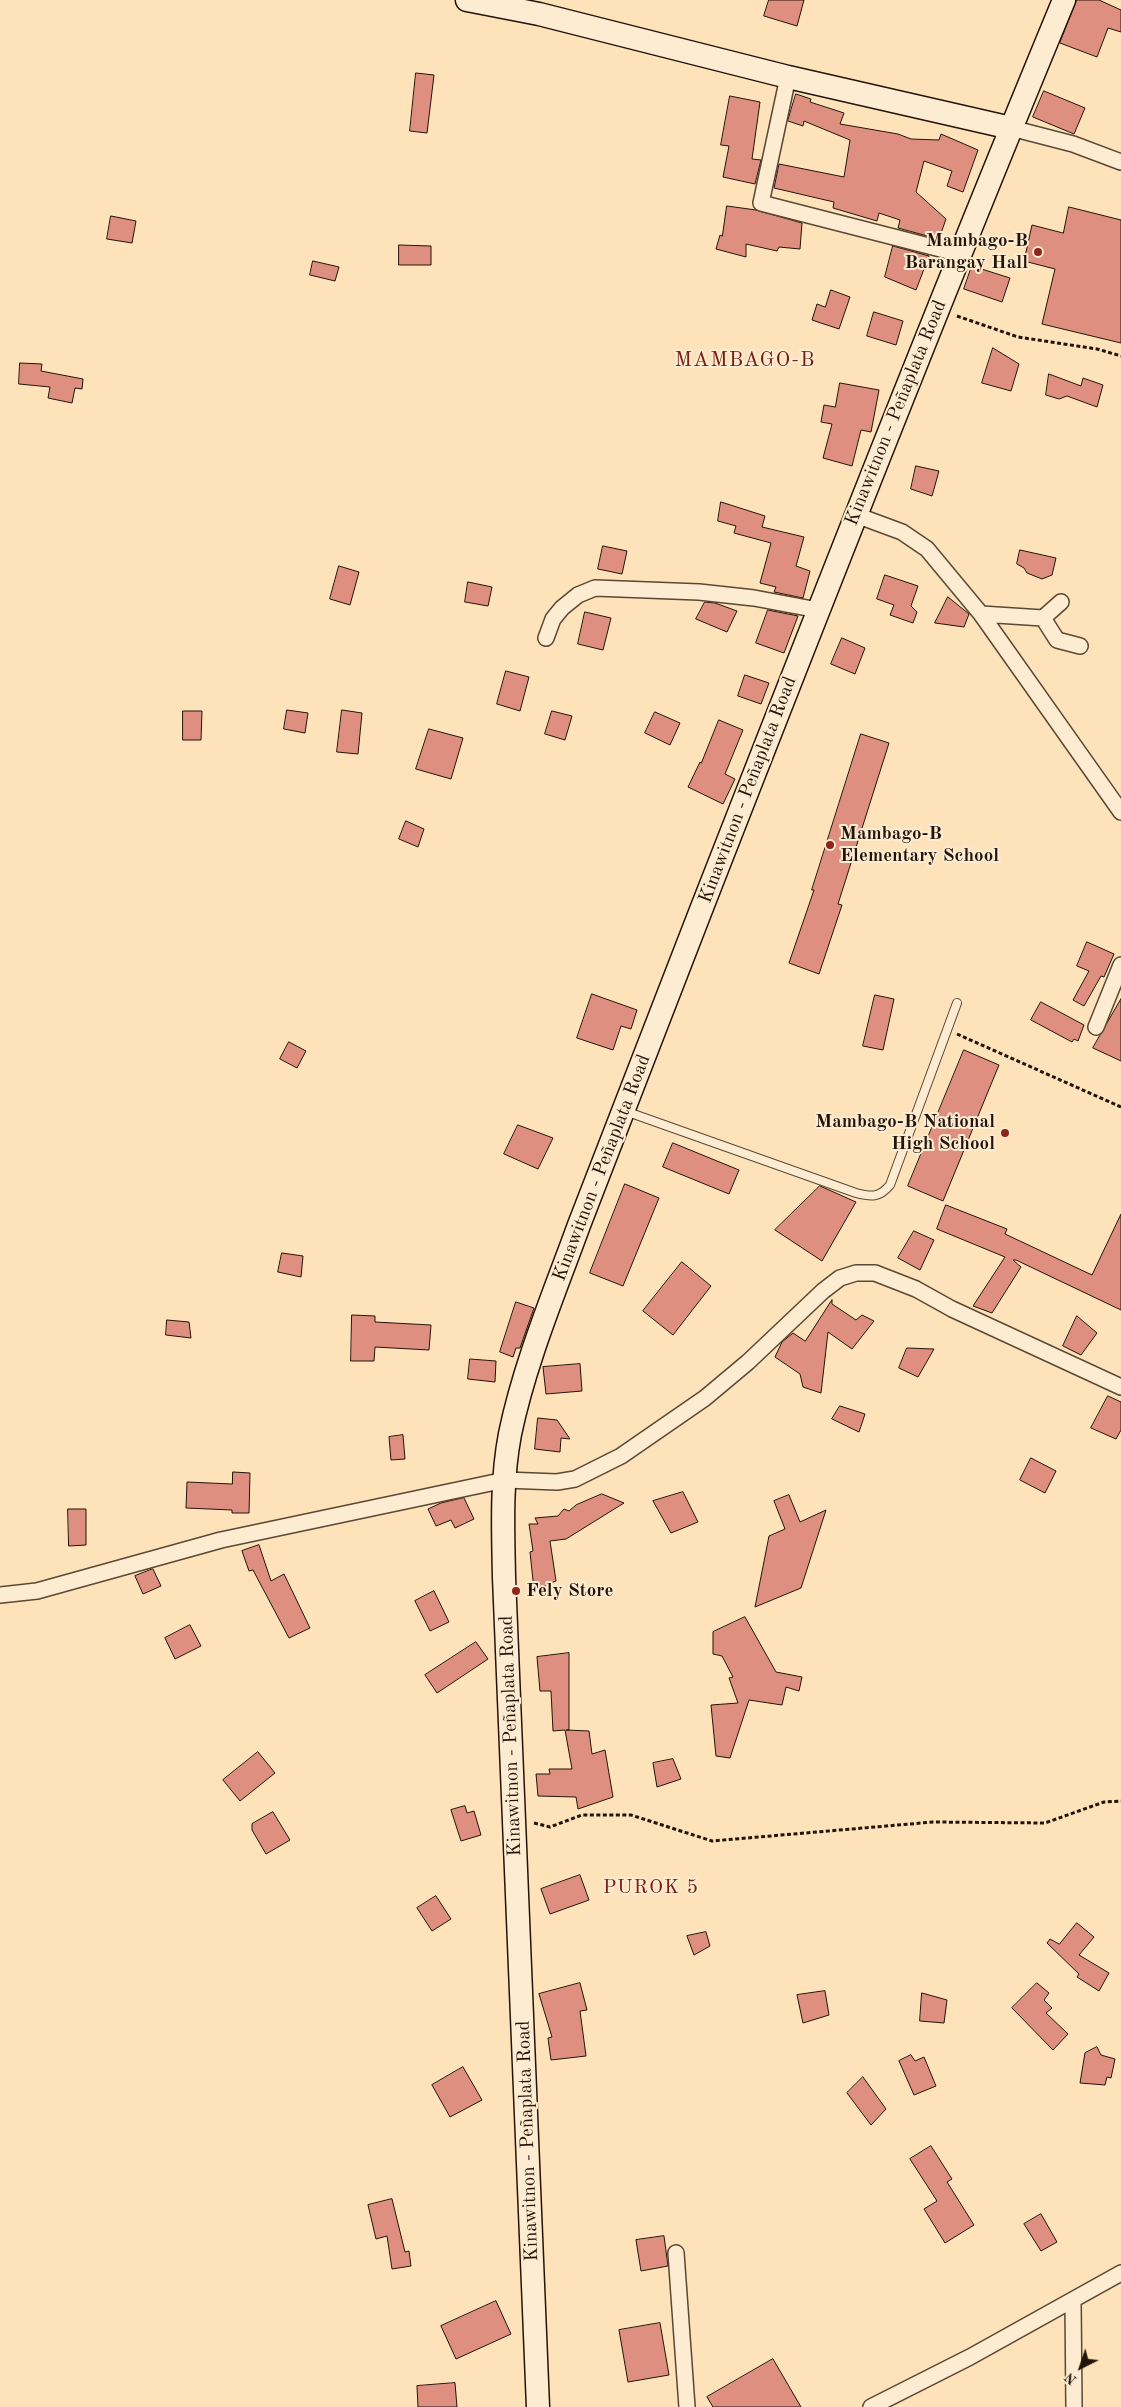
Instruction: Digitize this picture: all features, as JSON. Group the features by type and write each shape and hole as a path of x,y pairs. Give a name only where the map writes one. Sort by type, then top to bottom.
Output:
{"street":[{"path":"467,0 538,14 788,77 1055,138 1121,162"},
{"name":"Kinawitnon - Peñaplata Road","path":"538,2407 504,1577 503,1502 509,1438 520,1390 540,1331 623,1110 818,610 1064,0"},
{"path":"788,77 760,203 960,254"},
{"path":"856,515 902,532 927,549 981,614 1121,812"},
{"path":"546,638 553,620 562,608 578,595 595,588 708,593 754,598 818,610"},
{"path":"981,614 1043,618 1061,602"},
{"path":"1043,618 1057,640 1080,646"},
{"path":"1096,1027 1121,965"},
{"path":"0,1595 37,1591 221,1540 505,1480 557,1482 575,1479 621,1456 705,1398 734,1374 823,1291 840,1278 856,1273 875,1273 916,1289 952,1309 1121,1387"},
{"path":"676,2253 686,2407"},
{"path":"871,2407 970,2357 1121,2273"},
{"path":"1073,2301 1074,2407"}],"lane":[{"path":"623,1110 856,1193 877,1196 890,1185 956,1004"}],"path":[{"path":"938,309 1018,337 1097,349 1121,356"},
{"path":"947,1030 1121,1107"},
{"path":"514,1817 550,1827 582,1815 631,1815 712,1841 933,1822 1045,1823 1104,1802 1121,1801"}],"building":[{"path":"769,0 804,0 797,26 764,16"},
{"path":"1077,0 1099,0 1121,10 1121,32 1108,28 1097,57 1060,43"},
{"path":"416,73 434,75 427,133 410,131"},
{"path":"1044,91 1085,108 1074,134 1033,117"},
{"path":"796,94 811,99 810,102 844,113 840,124 898,134 911,139 939,140 941,134 978,150 963,192 947,186 952,171 924,161 916,192 946,219 940,236 937,234 935,238 898,228 900,220 879,213 877,221 833,208 834,202 774,188 779,164 844,177 850,140 804,121 803,126 788,121"},
{"path":"730,96 760,102 752,159 761,160 755,184 723,177 729,146 721,145"},
{"path":"727,206 756,210 802,223 800,249 779,247 777,251 746,244 746,257 716,249 720,235 722,236"},
{"path":"1069,207 1121,220 1121,343 1042,324 1055,269 1024,261 1032,225 1063,233"},
{"path":"111,216 136,221 132,243 107,239"},
{"path":"399,245 431,246 431,265 399,265"},
{"path":"893,246 929,256 916,290 885,277"},
{"path":"313,261 339,267 335,281 310,275"},
{"path":"972,266 1010,278 1002,302 964,289"},
{"path":"831,290 850,297 839,329 812,320 817,304 825,307"},
{"path":"874,312 903,321 896,345 867,336"},
{"path":"993,348 1019,364 1011,391 982,383"},
{"path":"20,363 42,364 41,371 83,379 82,389 75,388 72,403 48,398 50,387 19,384"},
{"path":"1049,374 1081,386 1083,378 1103,385 1097,407 1067,396 1059,399 1046,395"},
{"path":"840,383 879,390 871,432 861,430 852,466 823,458 832,424 821,422 824,405 835,407"},
{"path":"916,466 939,471 932,496 911,489"},
{"path":"721,502 765,516 762,527 804,537 796,566 810,571 803,598 774,592 776,587 760,583 771,543 734,533 736,526 718,521"},
{"path":"603,546 627,551 622,574 598,569"},
{"path":"1020,550 1056,558 1052,575 1042,579 1027,573 1024,568 1017,564"},
{"path":"339,566 359,572 350,605 330,599"},
{"path":"885,575 918,586 911,606 917,612 913,623 890,615 894,605 877,599"},
{"path":"468,582 492,587 488,606 465,602"},
{"path":"948,597 969,614 964,627 935,623"},
{"path":"705,602 715,603 737,611 727,632 696,619"},
{"path":"768,610 798,616 784,653 756,643"},
{"path":"585,612 611,618 603,650 578,644"},
{"path":"842,638 865,648 855,674 831,664"},
{"path":"506,671 529,677 520,711 497,704"},
{"path":"745,675 769,683 761,704 738,696"},
{"path":"287,710 308,713 305,733 284,729"},
{"path":"342,710 362,713 358,754 337,752"},
{"path":"183,711 202,711 201,740 183,740"},
{"path":"552,711 572,716 565,740 545,734"},
{"path":"655,712 680,723 670,745 645,733"},
{"path":"719,720 743,730 725,774 735,779 723,804 688,787 701,763"},
{"path":"429,729 463,738 451,779 416,769"},
{"path":"861,734 889,743 838,904 842,905 819,974 789,963 814,890 812,890"},
{"path":"406,821 424,829 418,847 399,839"},
{"path":"1087,942 1114,954 1104,977 1101,976 1084,1006 1073,1000 1089,971 1077,966"},
{"path":"592,994 637,1010 631,1029 621,1026 613,1050 577,1038"},
{"path":"875,995 894,999 883,1050 863,1046"},
{"path":"1121,999 1121,1061 1093,1048"},
{"path":"1041,1002 1084,1025 1078,1041 1074,1039 1072,1042 1031,1020"},
{"path":"289,1042 306,1051 297,1068 280,1059"},
{"path":"964,1050 999,1065 943,1201 908,1186"},
{"path":"518,1125 553,1138 538,1169 504,1154"},
{"path":"673,1143 739,1170 729,1194 663,1167"},
{"path":"625,1184 659,1198 623,1286 590,1273"},
{"path":"820,1186 856,1202 822,1261 775,1230"},
{"path":"946,1205 1007,1229 1005,1234 1092,1275 1121,1214 1121,1310 1016,1260 1013,1260 1021,1267 992,1313 973,1306 1005,1257 937,1229"},
{"path":"914,1231 934,1240 920,1270 898,1258"},
{"path":"282,1253 303,1256 301,1277 278,1272"},
{"path":"682,1262 711,1286 673,1335 643,1311"},
{"path":"832,1300 832,1304 856,1320 862,1315 874,1321 852,1349 828,1332 821,1393 803,1387 800,1374 775,1357 782,1342 793,1333 805,1341"},
{"path":"516,1302 534,1308 520,1348 516,1348 513,1357 500,1352"},
{"path":"352,1315 375,1316 375,1322 431,1325 429,1350 375,1347 374,1361 351,1361"},
{"path":"1077,1316 1097,1333 1081,1355 1063,1346"},
{"path":"167,1320 189,1322 191,1338 166,1335"},
{"path":"907,1348 934,1349 918,1377 899,1368"},
{"path":"470,1359 496,1361 495,1382 468,1379"},
{"path":"580,1364 582,1391 546,1394 543,1367"},
{"path":"1108,1396 1121,1402 1121,1430 1116,1439 1091,1428"},
{"path":"840,1406 865,1414 859,1432 832,1419"},
{"path":"538,1418 557,1420 570,1439 561,1438 560,1452 535,1449"},
{"path":"403,1435 405,1459 391,1460 389,1437"},
{"path":"1031,1458 1056,1471 1045,1493 1020,1480"},
{"path":"233,1472 250,1473 249,1513 232,1513 232,1510 186,1508 187,1482 232,1484"},
{"path":"683,1492 698,1522 671,1533 653,1501"},
{"path":"602,1494 624,1503 566,1539 550,1541 556,1581 534,1590 530,1552 533,1551 529,1524 538,1524 535,1518 558,1516 564,1509 569,1511 576,1505"},
{"path":"789,1495 800,1522 826,1510 801,1588 755,1607 769,1536 785,1529 774,1501"},
{"path":"464,1498 474,1519 455,1528 451,1520 436,1526 428,1509 441,1503"},
{"path":"68,1509 86,1509 86,1545 69,1546"},
{"path":"259,1545 271,1581 284,1574 310,1628 289,1638 253,1570 249,1571 242,1551"},
{"path":"153,1569 161,1586 143,1594 135,1576"},
{"path":"434,1591 449,1622 430,1631 415,1601"},
{"path":"745,1617 776,1672 802,1677 799,1691 786,1687 782,1705 749,1700 730,1758 716,1756 711,1705 738,1703 729,1678 733,1677 722,1656 713,1654 713,1632"},
{"path":"190,1625 201,1646 175,1659 165,1638"},
{"path":"476,1642 488,1659 437,1693 425,1675"},
{"path":"569,1653 569,1730 566,1730 589,1731 592,1754 605,1750 613,1797 578,1809 576,1797 538,1796 536,1774 550,1774 549,1769 572,1769 565,1730 553,1731 551,1691 540,1691 537,1657"},
{"path":"258,1752 275,1773 240,1801 223,1780"},
{"path":"673,1759 681,1779 657,1787 653,1763"},
{"path":"465,1806 467,1813 474,1811 481,1835 461,1841 451,1810"},
{"path":"273,1812 290,1840 266,1854 252,1830 252,1824"},
{"path":"580,1875 589,1900 550,1914 541,1889"},
{"path":"436,1896 451,1919 432,1931 417,1908"},
{"path":"1077,1923 1094,1937 1079,1955 1109,1973 1099,1991 1077,1977 1079,1974 1047,1943 1050,1939 1059,1944"},
{"path":"706,1932 710,1946 694,1955 687,1936"},
{"path":"580,1983 587,2010 580,2011 586,2056 551,2060 548,2038 552,2037 539,1994"},
{"path":"1037,1983 1049,1993 1044,2000 1052,2008 1046,2013 1068,2034 1053,2050 1012,2008"},
{"path":"825,1991 829,2015 803,2023 797,1995"},
{"path":"922,1993 947,2000 944,2023 920,2021"},
{"path":"1097,2047 1101,2055 1115,2059 1111,2078 1107,2077 1105,2085 1080,2083 1085,2053"},
{"path":"911,2055 915,2061 924,2057 936,2086 914,2095 899,2061"},
{"path":"463,2067 482,2100 450,2117 432,2085"},
{"path":"863,2077 886,2109 871,2125 847,2093"},
{"path":"931,2146 952,2179 947,2182 974,2225 945,2243 924,2209 937,2201 910,2159"},
{"path":"392,2199 405,2252 409,2251 411,2266 392,2269 387,2236 376,2239 368,2205"},
{"path":"1041,2214 1057,2242 1041,2251 1024,2224"},
{"path":"664,2236 668,2266 641,2271 636,2240"},
{"path":"496,2301 511,2334 456,2359 441,2326"},
{"path":"660,2323 669,2375 628,2382 619,2330"},
{"path":"773,2359 801,2407 713,2407 707,2397"},
{"path":"455,2383 457,2407 418,2407 417,2386"}],"place":[{"name":"Mambago-B Barangay Hall","path":"1038,252"},
{"name":"Mambago-B Elementary School","path":"830,845"},
{"name":"Mambago-B National High School","path":"1005,1133"},
{"name":"Fely Store","path":"516,1591"}],"district":[{"name":"MAMBAGO-B","path":"745,360"},
{"name":"PUROK 5","path":"651,1888"}]}
